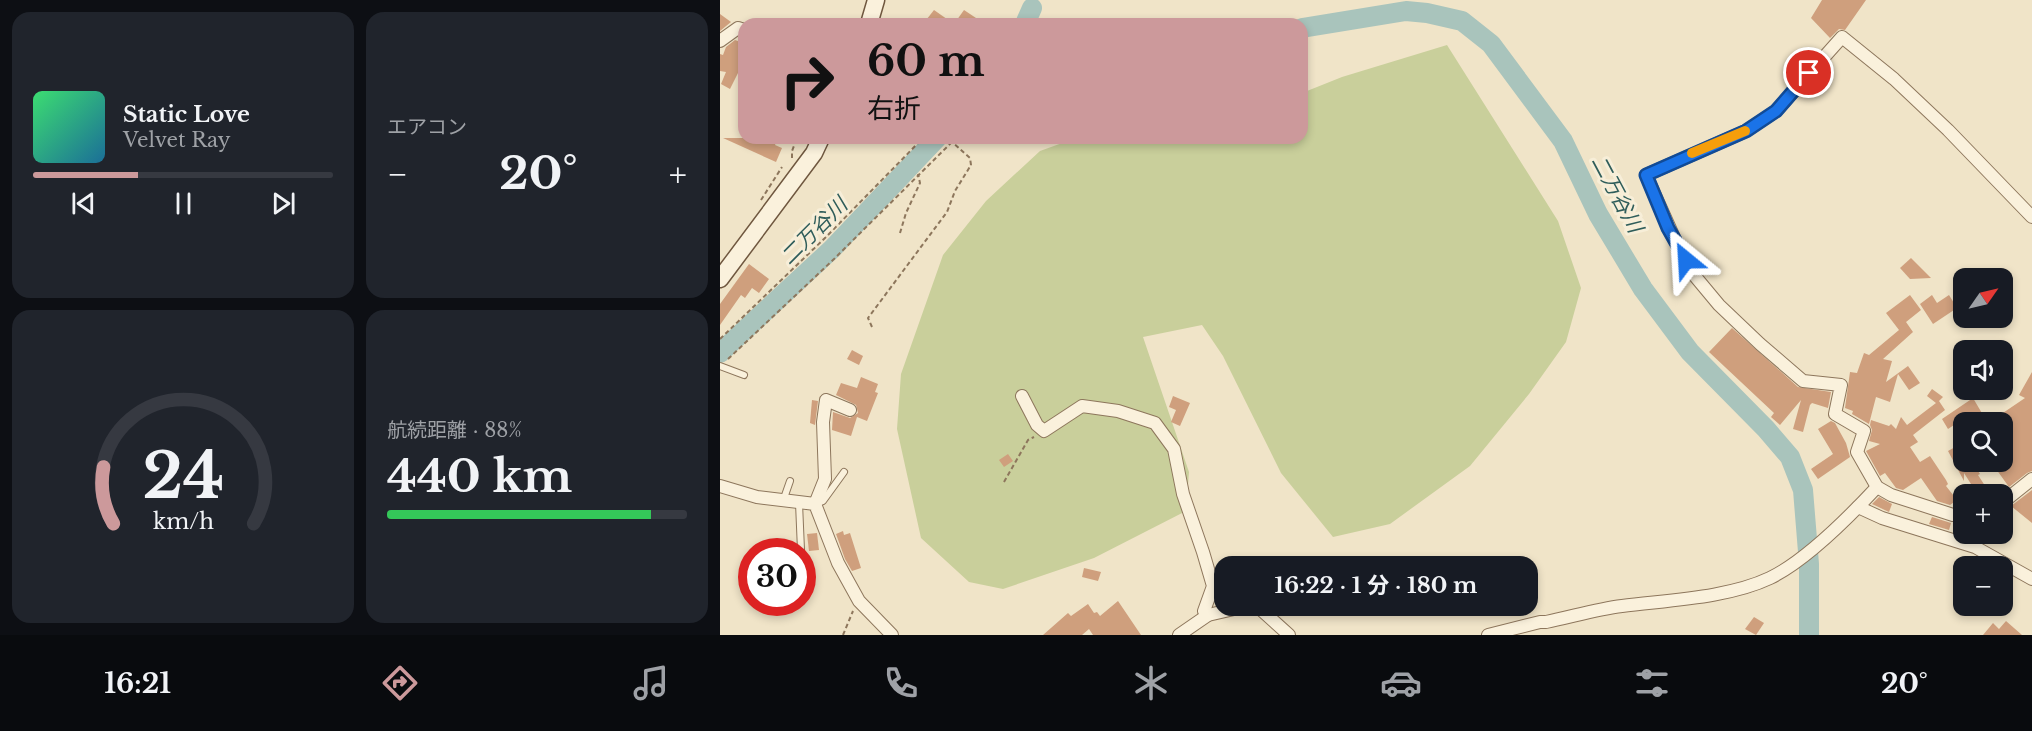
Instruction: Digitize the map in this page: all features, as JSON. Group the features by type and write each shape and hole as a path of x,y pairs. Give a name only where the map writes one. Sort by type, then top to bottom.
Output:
{"main road":[{"path":"871,18 876,0"},
{"path":"720,279 814,153 818,144"}],"street":[{"path":"720,41 738,28"},
{"path":"1953,515 1891,495 1877,487 1857,452 1864,431 1835,414 1841,385 1803,381 1719,305 1695,275 1677,244 1646,175 1746,131 1776,111 1842,36 1894,79 1948,130 2032,217"},
{"path":"1022,396 1037,425 1044,431 1082,406 1118,411 1155,423 1174,449 1183,494 1213,586 1204,610 1208,615"},
{"path":"850,410 826,400 822,422 825,479 815,504 838,563 859,601 892,635"},
{"path":"2013,494 2032,479"},
{"path":"720,486 757,497 815,504"},
{"path":"1488,635 1618,606 1711,596 1770,578 1818,544 1877,487"},
{"path":"1858,507 1882,519 1976,547 2032,579"},
{"path":"1179,635 1208,615 1257,606 1289,635"}],"lane":[{"path":"720,366 744,375"},
{"path":"815,504 823,501 844,472"},
{"path":"783,501 790,481"},
{"path":"799,502 801,538"}],"path":[{"path":"720,339 826,237 917,144"},
{"path":"720,366 834,259 949,144"},
{"path":"872,327 868,318 947,212 955,191 971,165 970,158 955,144"},
{"path":"900,233 906,213 921,183 918,174"},
{"path":"1004,482 1028,440 1044,431"},
{"path":"843,635 859,601"}],"green space":[{"path":"1447,45 1558,221 1581,288 1566,342 1529,394 1470,466 1390,524 1333,537 1281,473 1223,356 1202,325 1143,337 1189,472 1186,511 1094,558 1003,589 969,582 921,538 897,429 901,374 943,255 986,201 1040,151 1059,144 1308,144 1308,91 1342,77"}],"building":[{"path":"1822,0 1866,0 1845,30 1839,29 1830,38 1811,18"},
{"path":"934,10 945,18 928,18"},
{"path":"964,10 976,18 958,18"},
{"path":"720,14 731,22 720,31"},
{"path":"735,40 738,41 738,73 730,89 721,84 726,72 720,71 720,54 723,55 726,47"},
{"path":"723,138 738,138 738,144 775,144 782,148 776,162"},
{"path":"1911,258 1931,278 1910,279 1900,268"},
{"path":"749,264 769,279 759,293 752,288 745,298 741,295 720,325 720,304"},
{"path":"1910,295 1921,310 1906,322 1913,332 1883,359 1892,361 1886,382 1908,366 1920,383 1909,390 1898,374 1890,402 1876,397 1869,424 1852,414 1853,411 1845,408 1850,372 1857,373 1864,353 1869,355 1899,330 1886,313"},
{"path":"1932,295 1937,303 1949,295 1953,302 1953,311 1933,324 1920,304"},
{"path":"1732,328 1798,387 1831,392 1828,408 1812,403 1810,405 1803,432 1793,429 1801,400 1780,425 1771,417 1774,413 1709,352"},
{"path":"852,350 863,356 859,365 847,359"},
{"path":"2032,372 2032,471 2013,484 2007,484 1998,472 2013,472 2013,412 2004,412 2025,398 2019,395"},
{"path":"861,377 878,384 875,392 878,393 867,421 857,417 851,436 832,430 833,412 850,418 858,413 856,405 836,395 841,383 857,388"},
{"path":"1932,389 1943,397 1939,401 1945,410 1913,435 1918,442 1910,447 1920,462 1930,456 1953,495 1953,503 1950,505 1937,501 1921,478 1903,490 1896,488 1885,473 1880,476 1866,451 1880,444 1869,441 1872,430 1871,420 1889,426 1891,424 1896,429 1901,417 1907,425 1936,403 1927,396"},
{"path":"1173,396 1190,403 1180,426 1171,422 1176,410 1169,407"},
{"path":"812,400 818,401 815,425 810,423"},
{"path":"1970,400 1974,400 1981,412 1953,412 1953,426 1948,429 1942,419"},
{"path":"1831,421 1835,423 1846,443 1850,457 1818,479 1811,469 1833,454 1818,429"},
{"path":"1953,448 1953,460 1948,451"},
{"path":"1008,454 1013,461 1004,467 999,460"},
{"path":"1959,472 1979,472 1978,475 1984,484 1971,484 1964,473 1964,481"},
{"path":"2032,490 2032,523 2013,508 2013,504"},
{"path":"1879,497 1892,504 1889,512 1872,504"},
{"path":"1932,517 1951,523 1949,530 1929,524"},
{"path":"843,531 844,535 850,533 861,568 852,571 845,559 836,534"},
{"path":"817,533 819,550 816,550 816,538 807,538 807,534"},
{"path":"1084,568 1101,572 1098,581 1082,577"},
{"path":"1118,601 1141,635 1093,635 1089,629 1082,635 1043,635 1068,613 1071,616 1088,604 1094,613 1097,612 1100,616"},
{"path":"1754,617 1764,623 1756,635 1745,629"},
{"path":"2006,621 2022,635 1983,635 1993,623 1999,629"}],"waterway":[{"name":"二万谷川","path":"1028,18 1032,8"},
{"name":"二万谷川","path":"1308,27 1406,11 1462,21 1491,44 1563,141 1598,214 1643,289 1690,352 1766,429 1790,457 1803,490 1809,564 1809,635"},
{"name":"二万谷川","path":"720,353 832,249 931,144"}],"slow traffic":[{"path":"1692,153 1745,131"}],"route":[{"path":"1686,260 1668,228 1646,175 1746,131 1776,111 1809,73"}]}
